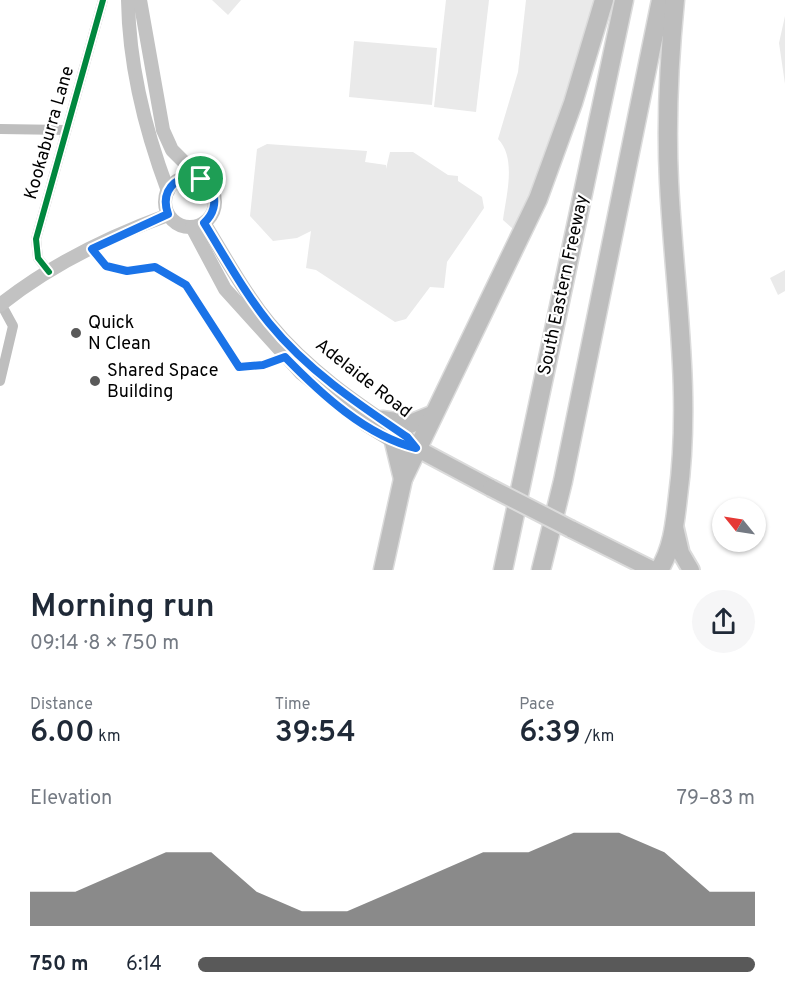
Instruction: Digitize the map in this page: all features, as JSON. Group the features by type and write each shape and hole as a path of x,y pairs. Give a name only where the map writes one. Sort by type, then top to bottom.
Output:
{"highway":[{"path":"383,570 403,479 538,199 573,103 604,0"},
{"name":"South Eastern Freeway","path":"503,570 624,0"},
{"name":"South Eastern Freeway","path":"541,570 563,481 661,0"},
{"path":"659,570 668,553 675,523 685,414 669,182 668,113 675,0"},
{"path":"382,420 410,424 432,415"},
{"path":"394,442 403,479"}],"main road":[{"path":"128,0 133,65 152,147 168,190 166,207 168,214 178,224 198,225 210,218 216,204 212,189 172,150 163,130 140,0"},
{"path":"168,190 179,180 194,177 201,179"},
{"path":"1,304 49,272 92,249 168,214"},
{"name":"Adelaide Road","path":"198,225 225,289 285,357 341,407 394,442 416,448 653,570"},
{"name":"Adelaide Road","path":"198,225 270,325 338,389 407,437 416,448"},
{"path":"675,523 681,553 691,570"}],"street":[{"name":"Kookaburra Lane","path":"49,272 39,258 36,247 103,0"},
{"path":"0,129 66,130"},
{"path":"92,249 106,266 127,271 155,267 186,285 239,367 263,365 285,357"},
{"path":"0,381 13,326 1,304"}],"shaded area":[{"path":"212,0 241,0 228,15"},
{"path":"446,0 489,0 476,112 434,107"},
{"path":"526,0 604,0 521,236 503,220 509,167 504,147 498,139 518,72"},
{"path":"785,16 785,84 779,43"},
{"path":"354,41 437,48 432,105 349,97"},
{"path":"267,144 367,151 365,162 386,165 386,169 390,152 413,152 448,175 458,176 458,181 482,197 484,208 447,262 444,288 430,287 406,319 395,322 316,270 306,268 311,231 297,238 273,241 250,216 257,149"},
{"path":"785,270 785,291 778,295 770,278"}],"cycle path":[{"path":"49,272 38,258 36,239 103,0"},
{"path":"92,249 106,266 127,271 155,267 186,285 239,367 263,365 285,357"}],"place":[{"name":"Quick N Clean","path":"76,333"},
{"name":"Shared Space Building","path":"95,381"}],"route":[{"path":"186,177 201,179 212,189 216,204 210,218 204,223 245,291 270,325 338,389 407,437 416,448 394,442 366,425 308,380 285,357 263,365 239,367 186,285 155,267 127,271 106,266 92,249 168,214 165,198 173,184 186,177"}]}
